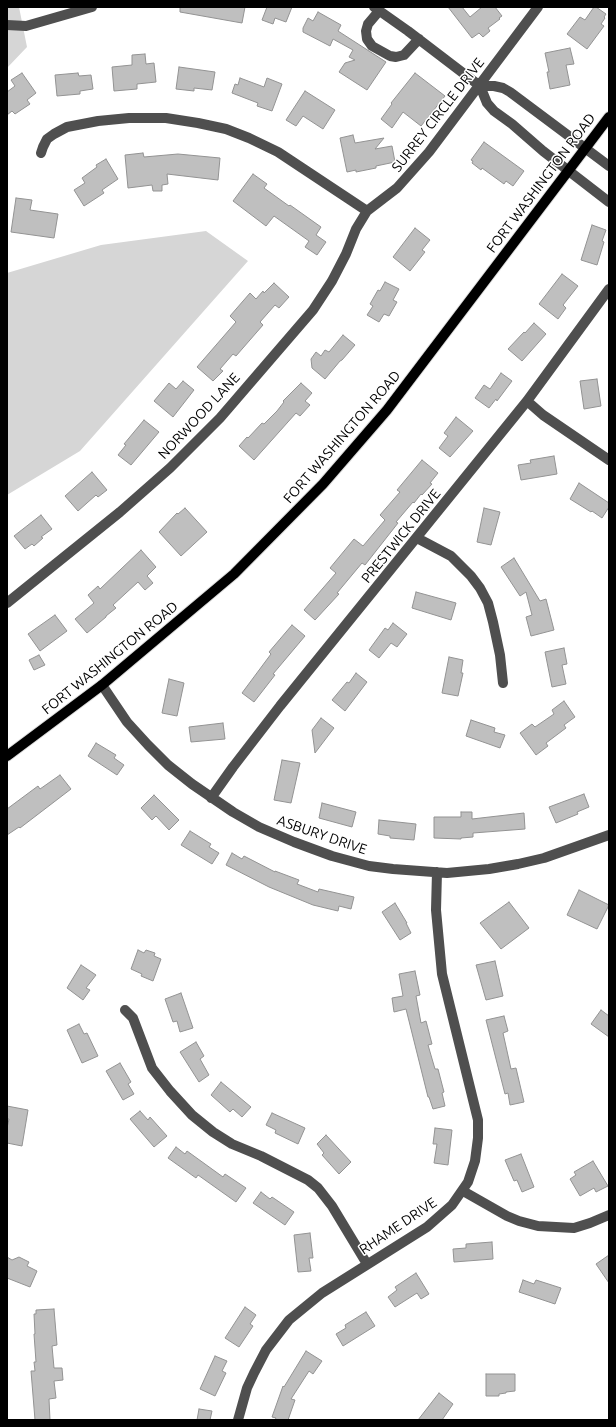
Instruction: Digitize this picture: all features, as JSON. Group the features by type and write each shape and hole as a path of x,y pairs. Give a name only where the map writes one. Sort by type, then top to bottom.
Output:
{"main road":[{"name":"FORT WASHINGTON ROAD","path":"7,756 102,685 234,574 323,484 387,410 609,117"}],"street":[{"path":"7,25 26,26 92,7"},
{"name":"SURREY CIRCLE DRIVE","path":"367,211 397,188 410,175 480,86 538,7"},
{"path":"419,39 404,55 396,57 390,56 372,46 367,39 366,31 376,9 419,39 480,86 486,103 490,107 543,151 609,202"},
{"path":"480,86 494,86 503,88 510,92 556,128 586,148 609,166"},
{"path":"41,153 47,139 54,134 67,127 98,121 129,118 166,118 198,123 226,129 278,152 367,211"},
{"name":"NORWOOD LANE","path":"7,603 120,512 170,468 220,418 313,310 332,281 346,254 356,229 367,211"},
{"name":"PRESTWICK DRIVE","path":"211,798 276,712 527,401 609,289"},
{"path":"527,401 544,415 609,460"},
{"path":"417,538 451,556 471,576 480,588 488,603 494,622 503,683"},
{"name":"ASBURY DRIVE","path":"102,685 127,722 148,745 168,765 211,798 259,827 332,856 369,866 447,873 489,869 544,858 609,835"},
{"name":"RHAME DRIVE","path":"238,1420 247,1388 254,1373 266,1350 281,1329 297,1313 322,1293 427,1227 452,1205 468,1182 475,1161 478,1138 478,1120 442,974 436,910 437,872"},
{"path":"125,1010 133,1018 152,1068 192,1115 213,1132 232,1144 261,1156 313,1184 332,1206 367,1264"},
{"path":"463,1191 507,1216 531,1225 554,1228 574,1228 609,1215"}],"shaded area":[{"path":"7,7 19,7 27,47 7,68"},
{"path":"206,231 248,261 80,451 7,495 7,273 101,245"}],"building":[{"path":"180,7 245,7 242,23 180,12"},
{"path":"267,7 292,7 286,22 275,18 273,24 262,20"},
{"path":"448,7 462,7 470,17 482,7 495,7 502,16 488,28 490,31 483,37 479,33 472,38"},
{"path":"594,7 606,14 601,24 604,26 587,49 567,34 580,17 585,20"},
{"path":"318,12 341,25 338,31 386,62 367,90 339,72 345,63 355,60 349,57 353,50 333,39 330,46 303,32 303,28 308,18 313,21"},
{"path":"570,48 574,64 566,65 570,85 550,89 547,72 549,72 545,53"},
{"path":"145,54 146,64 154,63 156,82 137,84 137,89 114,91 112,67 132,65 132,55"},
{"path":"179,67 215,72 212,90 194,88 194,91 176,89"},
{"path":"22,73 36,93 27,100 30,104 15,114 12,111 7,115 7,92 15,86 11,80"},
{"path":"78,73 79,76 91,75 93,89 80,91 80,94 57,96 55,75"},
{"path":"415,73 445,96 421,126 403,112 392,128 381,119 392,104 391,103"},
{"path":"240,78 264,87 267,78 282,84 272,111 257,106 258,103 232,93 235,84 238,85"},
{"path":"305,91 335,110 323,129 303,116 296,126 286,120"},
{"path":"353,135 355,143 384,138 375,149 392,146 395,162 376,166 376,168 356,172 356,170 347,172 340,138"},
{"path":"484,142 524,171 513,186 506,181 504,184 482,168 481,170 472,163 473,161 471,160"},
{"path":"143,153 144,157 178,154 220,158 218,180 167,174 168,184 162,185 162,191 153,191 152,185 128,188 125,155"},
{"path":"106,159 118,179 102,190 104,193 84,206 74,190 85,183 82,178 97,167 96,165"},
{"path":"253,174 267,184 264,188 321,227 316,235 326,242 317,255 305,247 309,241 274,216 266,226 233,201"},
{"path":"16,198 32,200 30,210 58,214 54,238 11,232"},
{"path":"592,225 606,230 597,265 581,260"},
{"path":"415,228 430,240 422,250 425,252 410,271 393,257"},
{"path":"562,274 578,286 563,305 566,308 558,319 539,304"},
{"path":"385,282 399,289 393,300 397,302 389,316 384,314 379,322 367,315 373,306 370,304 378,290 380,291"},
{"path":"274,283 289,297 279,308 275,305 260,322 263,325 236,356 233,354 220,369 223,371 213,381 197,367 236,322 230,316 250,293 256,299 263,291 264,293"},
{"path":"534,323 546,334 522,361 508,349"},
{"path":"343,335 355,345 325,379 312,368 311,359 316,352 321,356 325,350 329,352"},
{"path":"501,373 512,381 497,401 496,399 489,408 475,398 484,385 490,389"},
{"path":"597,379 601,406 584,409 580,381"},
{"path":"183,381 194,390 173,417 154,401 169,383 176,389"},
{"path":"301,383 312,393 305,401 310,405 300,416 296,413 254,460 239,446 262,423 264,424 277,411 284,402 283,401"},
{"path":"456,417 473,431 450,457 439,448 448,436 444,433"},
{"path":"144,420 159,432 131,465 118,455 126,445 124,444"},
{"path":"554,456 557,474 521,480 518,465 531,463 530,460"},
{"path":"422,460 438,473 430,483 432,484 414,503 413,502 396,522 398,523 365,565 362,563 337,593 339,594 315,620 304,610 336,573 330,568 354,539 363,546 385,520 380,515 400,492 397,490"},
{"path":"92,472 107,490 98,497 96,495 78,511 65,496"},
{"path":"579,483 609,503 609,507 602,518 570,499"},
{"path":"185,508 207,532 181,556 159,532 177,513 178,514"},
{"path":"484,508 500,512 491,545 477,542"},
{"path":"41,515 52,529 41,537 43,538 34,546 32,544 25,549 14,536"},
{"path":"141,550 156,567 147,576 153,583 145,590 138,582 113,605 116,608 87,633 75,619 94,603 88,595 98,586 100,589"},
{"path":"514,558 540,601 546,599 554,630 531,636 526,617 532,615 526,592 520,596 501,567"},
{"path":"416,592 456,603 451,620 412,608"},
{"path":"55,615 67,631 40,651 28,634"},
{"path":"393,623 407,634 397,647 391,643 379,658 369,650 385,628 388,630"},
{"path":"292,625 305,636 273,674 275,675 254,702 242,693 271,654 269,652"},
{"path":"564,648 567,664 562,665 566,684 552,687 545,652"},
{"path":"39,655 45,665 34,670 29,660"},
{"path":"449,657 463,660 461,673 463,673 458,696 442,693"},
{"path":"356,673 367,682 345,711 332,700 347,682 349,683"},
{"path":"169,679 184,683 177,716 162,713"},
{"path":"564,701 575,717 564,725 566,728 546,743 548,746 536,755 520,733 532,724 535,727 554,714 552,710"},
{"path":"321,718 334,728 315,753 312,730"},
{"path":"471,720 495,728 494,732 505,735 500,748 466,736"},
{"path":"223,723 225,739 191,742 189,727"},
{"path":"96,743 116,755 114,758 124,765 117,775 88,756"},
{"path":"282,760 300,763 291,803 274,800"},
{"path":"60,775 71,789 20,828 19,827 7,835 7,809 38,786 40,789"},
{"path":"584,794 589,807 577,812 578,814 556,823 549,807"},
{"path":"154,795 179,820 169,830 156,816 152,820 141,808"},
{"path":"322,803 356,812 352,827 319,818"},
{"path":"461,812 472,812 472,819 524,813 525,829 473,833 473,837 461,839 434,838 434,817 461,817"},
{"path":"379,820 416,824 414,840 390,838 390,836 378,834"},
{"path":"190,831 211,844 209,847 219,853 212,864 181,845"},
{"path":"232,853 242,859 244,856 275,872 299,880 297,884 318,892 319,889 354,897 351,909 339,906 338,911 313,905 269,887 226,865"},
{"path":"579,890 609,905 597,929 567,915"},
{"path":"509,902 529,928 501,949 480,923"},
{"path":"395,903 411,933 400,940 382,912"},
{"path":"138,950 144,953 146,950 155,953 154,956 161,959 153,981 141,976 142,974 131,969"},
{"path":"495,961 503,996 486,1000 476,965"},
{"path":"81,965 96,975 86,988 90,990 83,1000 67,988"},
{"path":"415,971 420,995 416,996 421,1023 426,1021 432,1044 428,1045 435,1069 438,1069 444,1092 442,1093 445,1106 433,1109 428,1097 406,1009 394,1012 392,998 403,996 399,974"},
{"path":"181,993 193,1028 180,1032 177,1021 173,1022 165,999"},
{"path":"601,1010 609,1016 609,1037 591,1024"},
{"path":"504,1016 508,1031 503,1033 511,1069 516,1068 524,1102 510,1105 508,1093 505,1094 486,1020"},
{"path":"79,1024 84,1034 87,1033 98,1056 82,1063 67,1030"},
{"path":"196,1042 204,1056 200,1059 209,1075 199,1082 180,1052"},
{"path":"120,1063 131,1082 128,1084 134,1094 123,1100 106,1071"},
{"path":"221,1082 251,1107 242,1117 233,1109 230,1112 211,1095"},
{"path":"7,1106 28,1110 22,1146 7,1143 7,1128 9,1119 7,1119"},
{"path":"140,1111 148,1120 150,1117 167,1136 154,1147 130,1119"},
{"path":"272,1113 305,1128 298,1144 275,1133 276,1130 266,1125"},
{"path":"435,1128 452,1130 448,1165 434,1163 437,1144 433,1144"},
{"path":"326,1135 351,1162 339,1174 322,1155 324,1153 317,1144"},
{"path":"176,1147 185,1154 187,1151 223,1177 225,1174 246,1188 236,1202 198,1175 196,1178 168,1158"},
{"path":"521,1154 534,1187 522,1192 517,1180 514,1181 505,1160"},
{"path":"593,1161 608,1186 596,1192 594,1188 580,1196 570,1179 576,1175 574,1172"},
{"path":"261,1192 270,1199 272,1197 294,1212 285,1225 253,1203"},
{"path":"310,1233 313,1258 309,1258 311,1271 298,1272 294,1235"},
{"path":"492,1242 493,1259 454,1262 453,1249 466,1248 466,1244"},
{"path":"609,1255 609,1283 596,1264"},
{"path":"7,1257 12,1260 19,1257 29,1262 27,1266 37,1271 30,1287 7,1278"},
{"path":"416,1273 429,1294 421,1299 417,1293 395,1307 388,1297 397,1290 395,1287"},
{"path":"523,1280 534,1284 536,1280 561,1288 555,1304 519,1292"},
{"path":"245,1307 256,1315 250,1324 253,1326 239,1347 225,1338"},
{"path":"54,1309 57,1345 52,1346 54,1368 62,1368 63,1380 54,1381 56,1398 49,1399 50,1420 35,1420 31,1371 35,1371 34,1362 36,1362 34,1314 36,1314 36,1310"},
{"path":"366,1312 375,1326 343,1346 336,1334 346,1328 345,1325"},
{"path":"306,1351 322,1361 313,1374 309,1371 291,1399 295,1400 288,1420 275,1420 276,1418 272,1417 283,1386 284,1387"},
{"path":"215,1356 227,1361 222,1371 226,1373 215,1396 200,1389"},
{"path":"486,1374 515,1374 515,1391 499,1394 499,1396 486,1396"},
{"path":"439,1393 453,1404 442,1420 418,1420"},
{"path":"199,1409 212,1411 210,1420 197,1420"}]}
